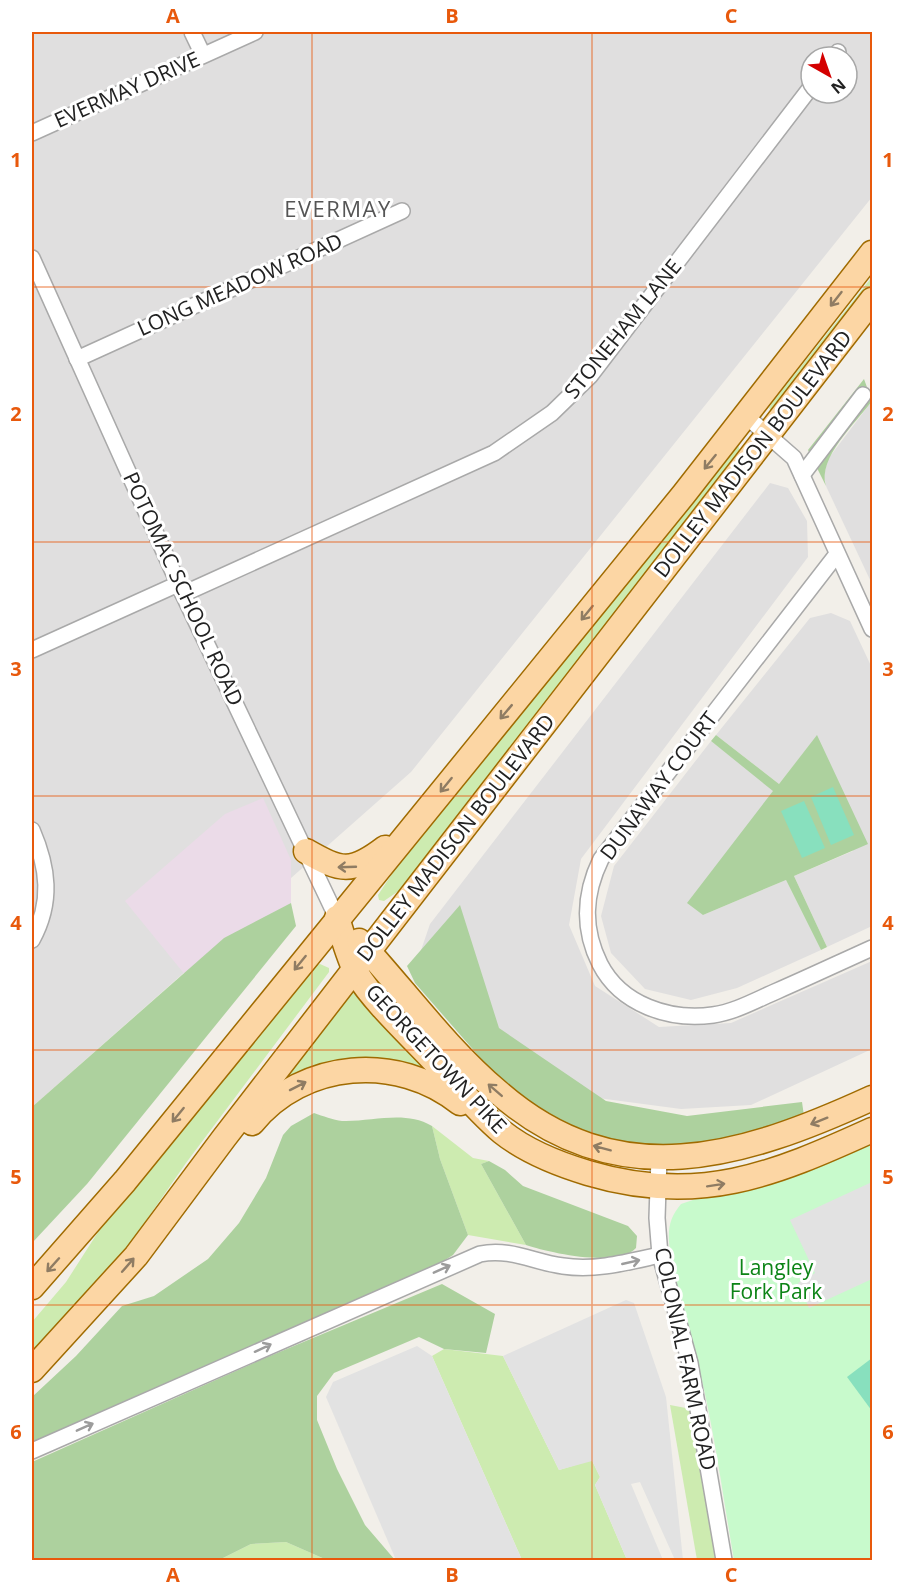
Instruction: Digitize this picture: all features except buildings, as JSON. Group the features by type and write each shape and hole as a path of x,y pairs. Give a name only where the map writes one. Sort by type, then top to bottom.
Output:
{"main road":[{"name":"DOLLEY MADISON BOULEVARD","path":"32,1287 125,1181 746,416 873,253"},
{"name":"DOLLEY MADISON BOULEVARD","path":"32,1370 101,1297 168,1215 361,960 873,300"},
{"path":"306,851 334,866 355,867 368,861 412,826"},
{"name":"GEORGETOWN PIKE","path":"337,918 361,960 374,995 501,1131 536,1153 575,1169 622,1182 658,1187 704,1187 737,1181 790,1164 873,1130"},
{"name":"GEORGETOWN PIKE","path":"361,960 484,1080 523,1112 579,1141 627,1154 659,1158 691,1157 739,1149 787,1133 873,1098"},
{"path":"168,1215 269,1104 299,1085 329,1074 365,1070 415,1077 447,1093 501,1131"}],"street":[{"path":"192,32 203,55"},
{"name":"EVERMAY DRIVE","path":"32,133 255,32"},
{"name":"STONEHAM LANE","path":"32,651 494,453 552,413 590,376 799,103"},
{"name":"LONG MEADOW ROAD","path":"77,359 402,211"},
{"name":"POTOMAC SCHOOL ROAD","path":"32,258 181,589 337,918"},
{"path":"802,475 863,395"},
{"path":"746,416 788,451 802,475 873,628"},
{"name":"DUNAWAY COURT","path":"837,554 602,859 588,894 588,931 602,967 614,984 644,1006 681,1016 713,1015 745,1005 873,948"},
{"path":"32,830 41,852 47,892 44,911 32,939"},
{"name":"COLONIAL FARM ROAD","path":"659,1158 660,1255 692,1373 724,1560"},
{"path":"32,1451 480,1254 500,1250 562,1266 588,1268 614,1266 660,1255"}],"shaded area":[{"path":"32,32 872,32 872,197 411,772 32,1107"},
{"path":"872,401 872,584 826,486 824,475 828,459"},
{"path":"770,483 788,488 807,521 808,557 581,859 569,925 595,986 659,1027 731,1023 872,961 872,1049 751,1105 681,1109 598,1098 527,1064 417,962 430,924"},
{"path":"831,613 850,621 872,668 872,926 827,947 794,876 853,851 817,736 779,784 716,735 810,618"},
{"path":"711,741 774,790 703,915 786,880 821,950 737,988 691,1000 645,989 611,953 601,916 614,866"},
{"path":"263,798 291,860 291,903 195,987 125,901 225,814"},
{"path":"872,1182 872,1279 809,1308 798,1283 815,1273 790,1220"},
{"path":"626,1300 634,1303 666,1397 683,1560 675,1560 640,1482 631,1484 663,1560 627,1560 595,1485 600,1477 592,1461 559,1470 503,1356"},
{"path":"417,1346 432,1356 522,1560 396,1560 326,1397 333,1382"}],"green space":[{"path":"872,277 872,287 775,410 771,411 769,408 772,403"},
{"path":"864,379 872,401 832,453 825,475 826,486 808,450"},
{"path":"738,445 741,454 403,888 384,901 379,900 378,895 394,871 464,785 581,629 732,447"},
{"path":"716,735 779,784 817,735 868,844 794,876 827,947 821,950 786,880 703,915 687,903 773,791 711,741"},
{"path":"833,787 854,835 831,845 811,797"},
{"path":"804,801 825,848 802,858 781,811"},
{"path":"291,903 296,926 87,1184 32,1243 32,1107 224,938"},
{"path":"460,905 499,1028 606,1101 687,1116 802,1102 804,1116 792,1124 677,1151 627,1145 575,1132 533,1108 497,1077 415,983 407,966"},
{"path":"320,964 329,968 329,972 186,1163 129,1245 32,1352 32,1322 66,1282 118,1201 314,966"},
{"path":"356,980 454,1091 427,1074 285,1080"},
{"path":"314,1113 342,1121 399,1118 421,1121 432,1126 440,1159 468,1235 453,1255 425,1273 32,1446 32,1397 76,1356 122,1306 154,1296 208,1259 239,1223 266,1178 283,1135 291,1126"},
{"path":"432,1126 473,1158 489,1161 481,1164 526,1245 468,1235 440,1159"},
{"name":"Langley Fork Park","path":"872,1140 872,1560 734,1560 708,1407 674,1278 669,1242 671,1222 681,1204"},
{"path":"489,1161 505,1170 523,1186 628,1226 637,1236 636,1248 627,1254 600,1258 567,1255 526,1245 481,1164"},
{"path":"442,1284 495,1314 486,1353 444,1349 419,1337 334,1373 317,1396 317,1420 337,1469 365,1525 395,1560 327,1560 286,1542 251,1544 219,1560 32,1560 32,1462 258,1361"},
{"path":"444,1349 503,1356 559,1470 592,1460 600,1477 595,1485 627,1560 522,1560 432,1356"},
{"path":"872,1358 872,1411 847,1377"},
{"path":"670,1405 691,1409 716,1560 697,1560"},
{"path":"286,1542 327,1560 219,1560 251,1544"}],"district":[{"name":"EVERMAY","path":"338,209"}]}
